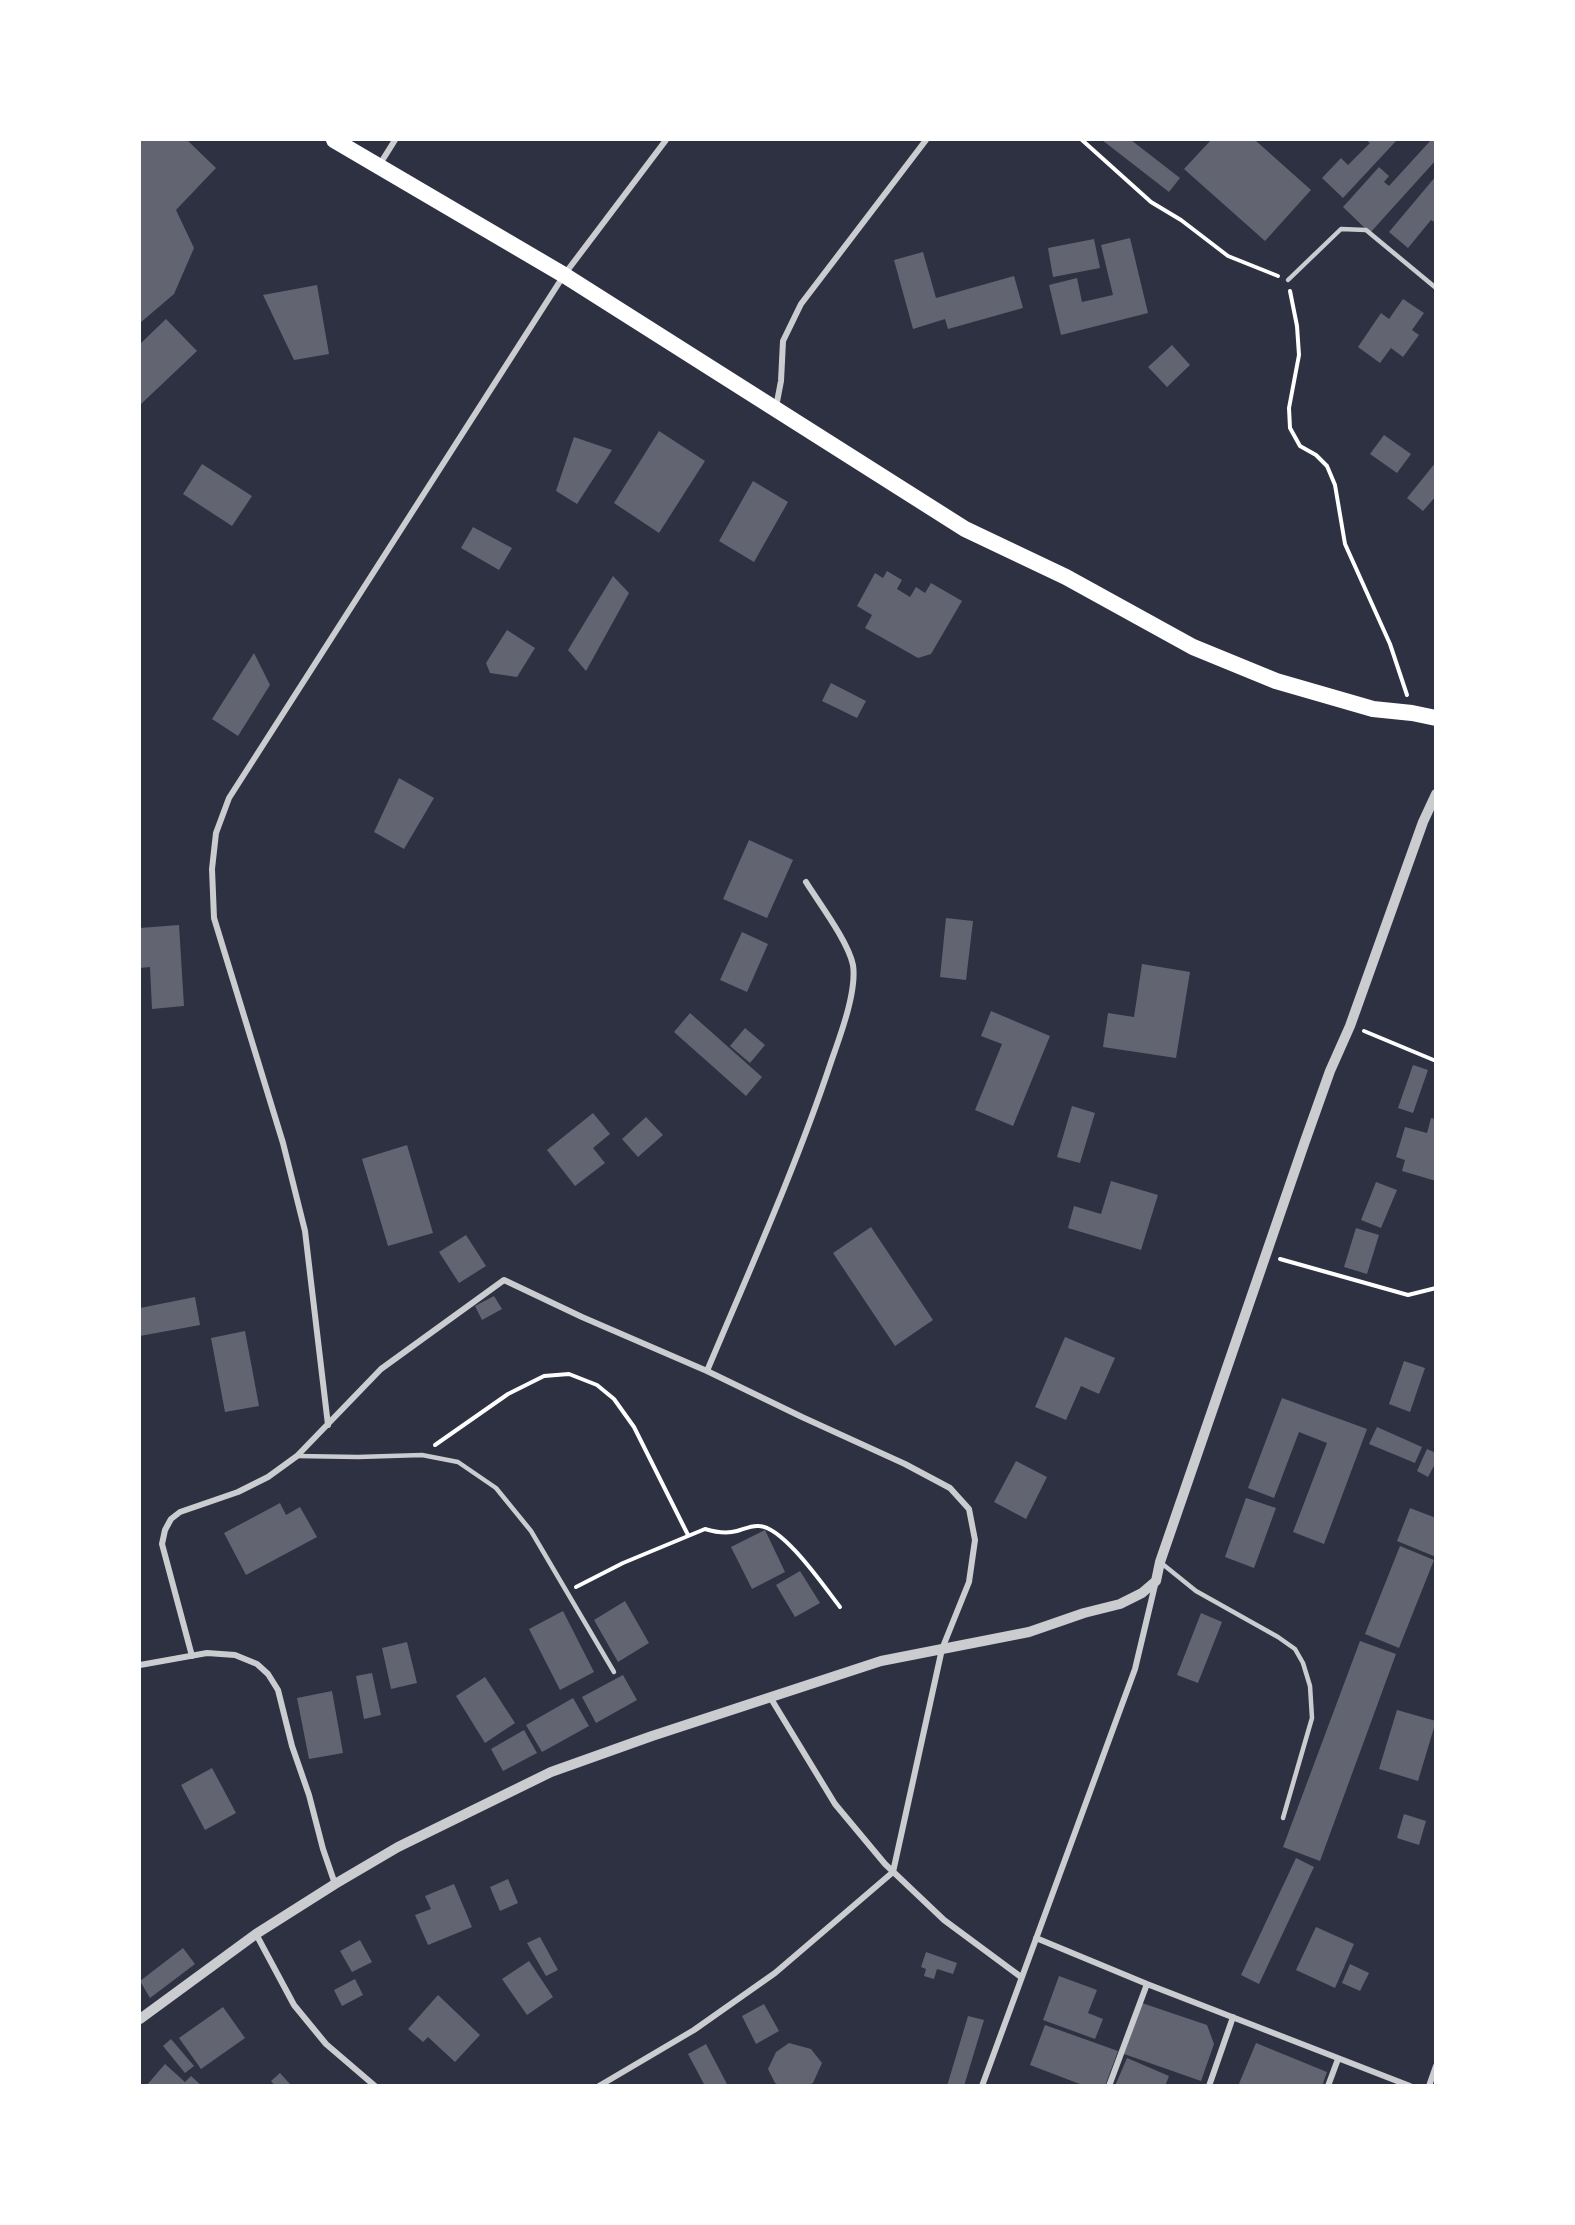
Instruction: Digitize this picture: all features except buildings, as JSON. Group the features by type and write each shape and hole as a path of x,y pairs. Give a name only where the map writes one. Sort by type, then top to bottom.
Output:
{"highway":[{"path":"334,140 564,275 965,529 1066,577 1192,647 1276,681 1373,709 1436,718"}],"street":[{"path":"378,167 395,140"},
{"path":"328,1425 305,1231 283,1143 214,918 212,869 216,834 229,798 564,275 666,140"},
{"path":"776,408 781,381 783,341 801,304 926,140"},
{"path":"982,2085 1135,1669 1160,1562 1330,1071 1350,1026 1422,822 1436,794"},
{"path":"707,1371 815,1112 847,1014 853,965 844,944 806,882"},
{"path":"192,1656 162,1544 165,1530 171,1519 180,1512 238,1492 268,1477 297,1456 381,1369 504,1280 582,1317 707,1371 923,1473 950,1488 969,1509 975,1540 969,1582 942,1649 893,1872 775,1973 694,2030 599,2085"},
{"path":"140,2019 256,1934 335,1884 398,1847 551,1772 882,1661 1029,1632 1084,1613 1120,1604 1142,1593 1156,1581"},
{"path":"140,1665 207,1653 235,1655 257,1664 268,1674 278,1690 292,1746 335,1884"},
{"path":"770,1697 835,1804 893,1872 945,1920 1021,1977"},
{"path":"256,1934 294,2005 326,2044 375,2085"},
{"path":"1036,1938 1147,1984 1410,2085"},
{"path":"1109,2085 1147,1984"},
{"path":"1209,2085 1233,2017"},
{"path":"1328,2085 1338,2059"},
{"path":"1429,2085 1436,2066"}],"lane":[{"path":"1288,280 1341,229 1366,230 1436,288"},
{"path":"297,1456 422,1455 458,1462 496,1488 531,1531 614,1672"},
{"path":"1160,1562 1196,1591 1295,1649 1303,1663 1310,1686 1312,1718 1283,1818"}],"path":[{"path":"1082,140 1151,202 1181,220 1228,256 1288,280 1297,326 1299,355 1289,408 1290,428 1300,446 1316,455 1327,466 1335,485 1345,544 1390,644 1412,713"},
{"path":"1350,1026 1436,1061"},
{"path":"1266,1255 1408,1295 1436,1288"},
{"path":"422,1455 508,1394 544,1376 569,1374 597,1385 614,1399 634,1427 688,1535"},
{"path":"567,1591 623,1563 705,1529 734,1532 758,1525 770,1528 801,1558 840,1607"}]}
